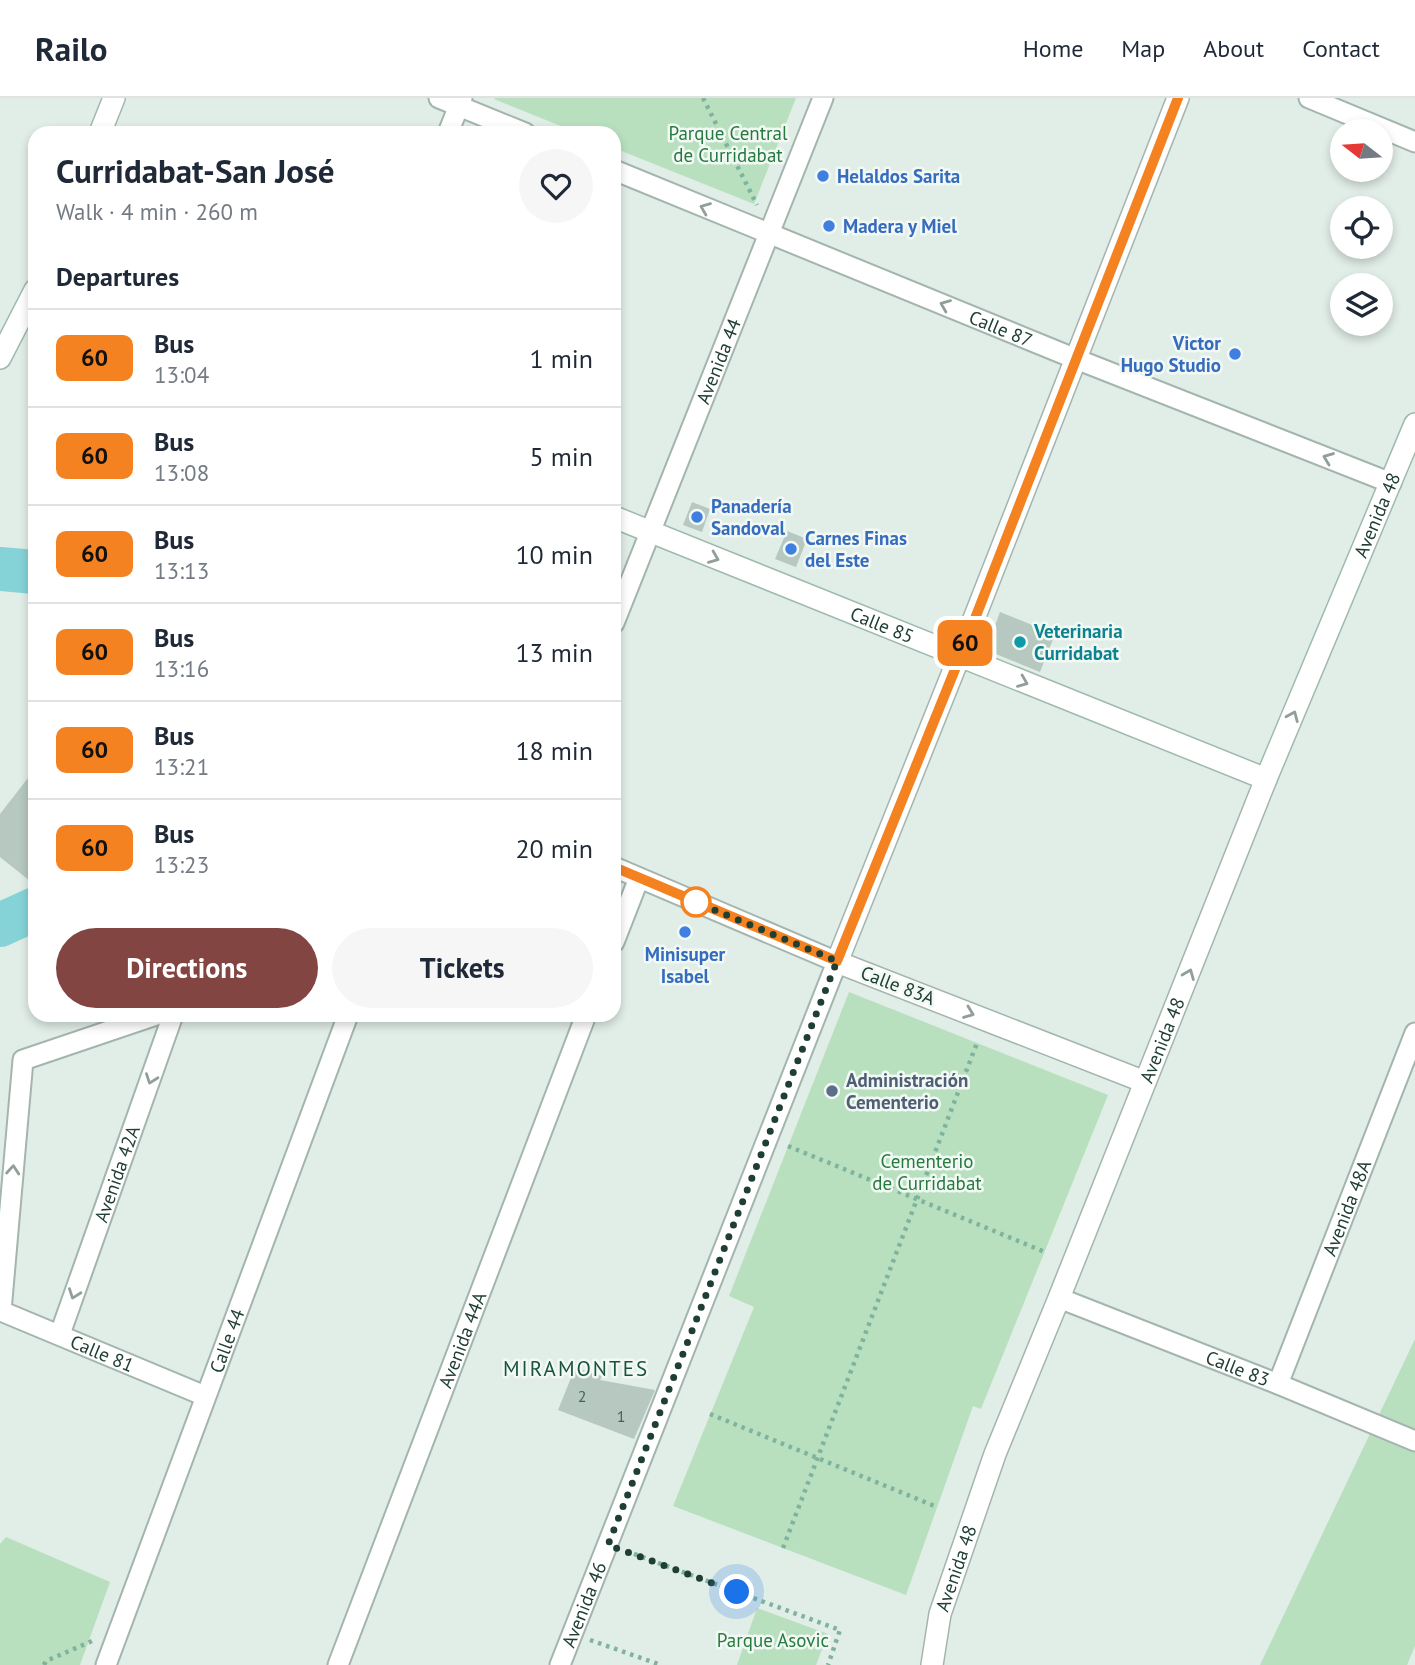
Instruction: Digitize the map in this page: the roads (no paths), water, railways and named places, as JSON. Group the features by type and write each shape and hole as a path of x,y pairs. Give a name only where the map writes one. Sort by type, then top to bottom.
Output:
{"street":[{"path":"103,126 114,98"},
{"path":"439,98 461,102 510,126"},
{"name":"Avenida 44","path":"621,606 822,98"},
{"name":"Avenida 46","path":"561,1665 1178,98"},
{"path":"1309,98 1415,142"},
{"path":"451,126 461,102"},
{"name":"Calle 87","path":"621,173 1076,359 1391,483"},
{"path":"0,358 28,304"},
{"name":"Avenida 48","path":"932,1665 940,1614 995,1454 1266,779 1415,424"},
{"name":"Calle 85","path":"621,520 1266,779"},
{"name":"Calle 83A","path":"621,870 837,961 1145,1083"},
{"path":"621,924 639,878"},
{"path":"1,1311 23,1060 135,1022"},
{"name":"Avenida 42A","path":"60,1334 171,1022"},
{"name":"Calle 44","path":"106,1665 346,1022"},
{"name":"Avenida 44A","path":"338,1665 583,1022"},
{"name":"Avenida 48A","path":"1278,1384 1415,1033"},
{"name":"Calle 83","path":"1059,1298 1415,1441"},
{"name":"Calle 81","path":"1,1311 205,1396"}],"waterway":[{"path":"0,569 28,571"},
{"path":"0,925 28,912"}],"place":[{"name":"Helaldos Sarita","path":"823,176"},
{"name":"Madera y Miel","path":"829,226"},
{"name":"Victor Hugo Studio","path":"1235,354"},
{"name":"Panadería Sandoval","path":"697,517"},
{"name":"Carnes Finas del Este","path":"791,549"},
{"name":"Veterinaria Curridabat","path":"1020,642"},
{"name":"Minisuper Isabel","path":"685,932"},
{"name":"Administración Cementerio","path":"832,1091"}],"district":[{"name":"MIRAMONTES","path":"576,1369"}],"park label":[{"name":"Parque Central de Curridabat","path":"728,144"},
{"name":"Cementerio de Curridabat","path":"927,1172"},
{"name":"Parque Asovic","path":"773,1640"}]}
